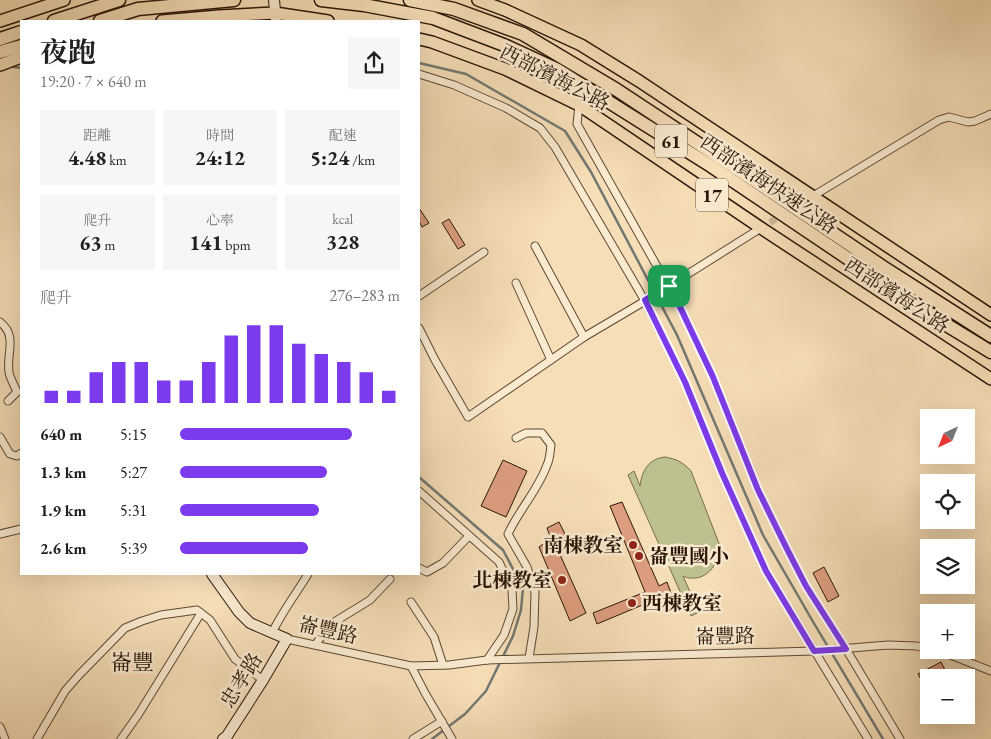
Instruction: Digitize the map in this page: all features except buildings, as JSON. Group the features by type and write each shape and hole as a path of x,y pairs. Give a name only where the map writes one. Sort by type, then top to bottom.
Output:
{"highway":[{"path":"57,20 119,0"},
{"path":"103,20 138,9 234,0"},
{"name":"西部濱海快速公路","path":"321,0 364,5 433,18 504,45 558,70 711,166 921,308 991,352"},
{"name":"西部濱海快速公路","path":"410,0 454,9 523,34 625,95 883,267 991,336"},
{"path":"0,39 20,32"},
{"path":"0,52 20,46"}],"main road":[{"path":"0,21 64,0"},
{"name":"西部濱海公路","path":"478,0 505,10 581,45 639,81 991,315"},
{"path":"173,20 219,16 315,20"},
{"name":"西部濱海公路","path":"420,39 505,69 579,105 991,380"},
{"path":"0,65 20,57"}],"street":[{"path":"274,0 276,17"},
{"path":"420,74 454,84 506,108 540,128 555,147 645,300 685,382 722,473 766,571 868,739"},
{"path":"579,105 577,124 681,309 713,377 758,490 778,532 806,586 900,739"},
{"path":"813,196 939,120 949,117 968,122 991,114"},
{"path":"420,330 468,417 584,337 761,228"},
{"path":"535,246 584,337"},
{"path":"420,295 484,252"},
{"path":"516,283 551,360"},
{"path":"0,322 10,334 9,373 17,392 8,400"},
{"path":"516,438 526,433 542,433 551,445 548,463 540,482 514,520 508,534 527,567 535,592 534,627 529,658"},
{"path":"0,437 10,454 17,456 20,454"},
{"path":"420,492 499,562 512,590 514,609 504,635 490,660"},
{"path":"0,534 20,529"},
{"path":"420,568 427,572 443,563 470,536"},
{"name":"崙豐路","path":"213,575 239,612 250,623 287,639 411,666 529,658 633,657 814,651 888,645 920,647"},
{"path":"272,633 278,620 307,575"},
{"path":"315,645 331,624 370,600 390,579"},
{"path":"411,602 434,637 443,665"},
{"path":"37,739 44,730 65,691 125,628 161,615 197,610 210,620 236,659 264,680"},
{"path":"121,739 201,613"},
{"name":"忠孝路","path":"223,739 264,680 287,639"},
{"name":"崙豐路","path":"961,659 991,671"},
{"path":"411,666 452,739"},
{"path":"413,739 442,721"},
{"path":"0,727 5,739"}],"green space":[{"path":"665,457 679,461 691,471 720,546 718,558 708,573 697,578 683,576 699,612 691,616 628,475 634,471 640,486 642,475 650,463"}],"waterway":[{"path":"420,63 466,74 565,131 591,172 677,335 763,535 883,739"},
{"path":"9,66 20,68"},
{"path":"420,478 503,550 523,588 521,610 513,636 486,691 465,714 432,739"}],"tunnel":[{"path":"794,208 813,196"},
{"path":"761,228 785,213"}],"place":[{"name":"南棟教室","path":"633,545"},
{"name":"崙豐國小","path":"639,556"},
{"name":"北棟教室","path":"562,580"},
{"name":"西棟教室","path":"632,603"}],"district":[{"name":"崙豐","path":"132,662"}],"route":[{"path":"669,286 713,377 758,490 806,586 846,649 814,651 766,571 722,473 685,382 645,300 669,286"}]}
